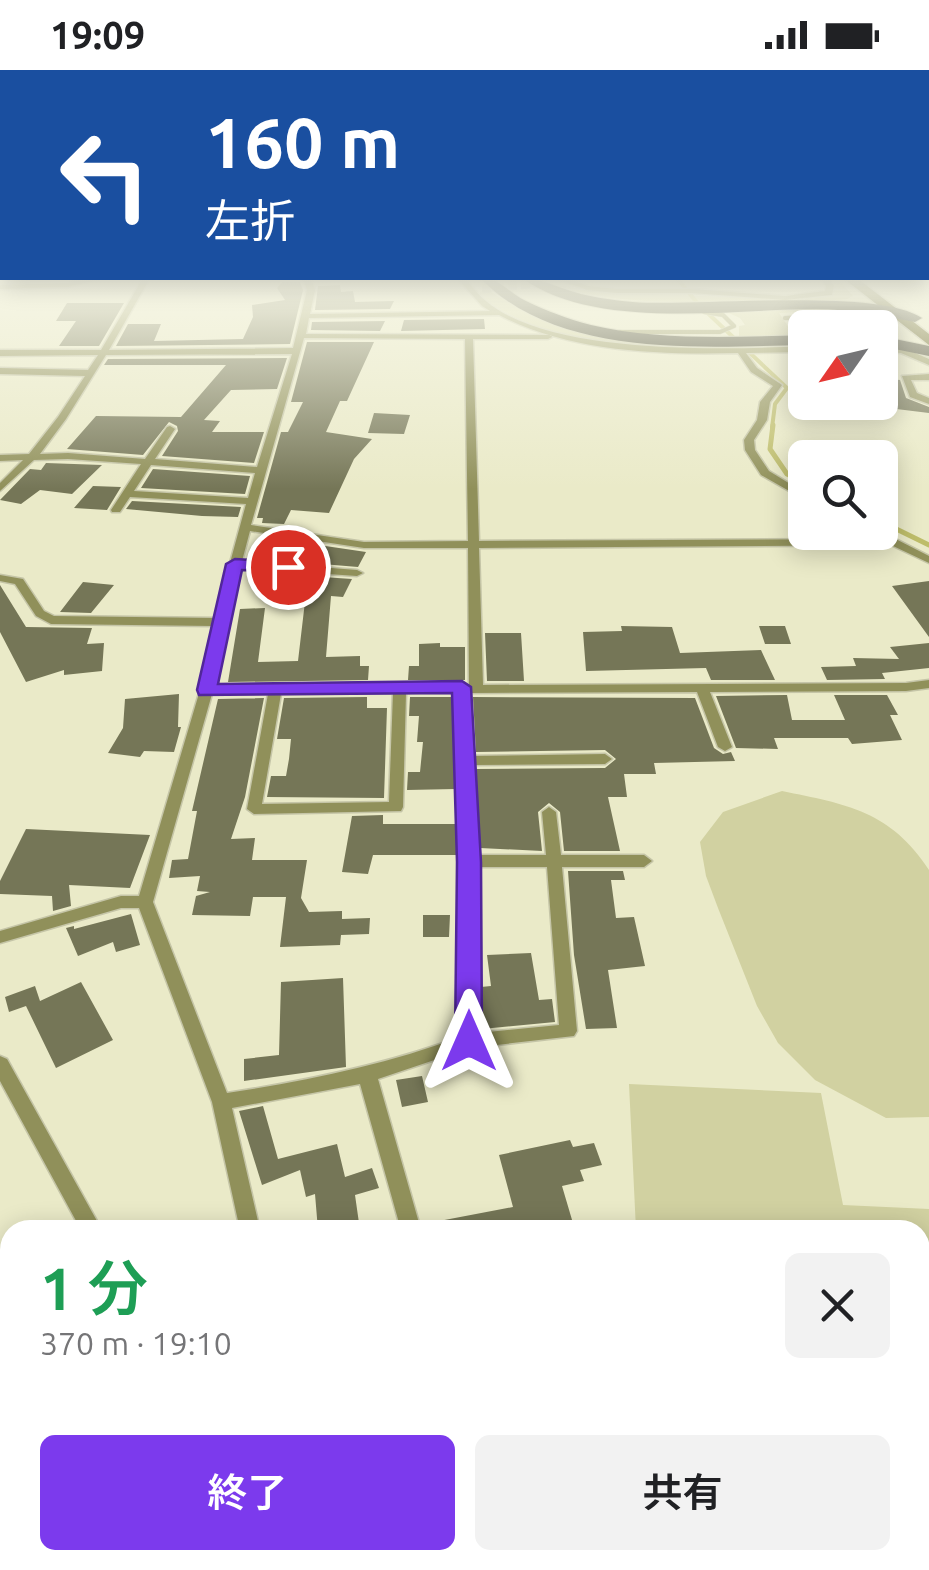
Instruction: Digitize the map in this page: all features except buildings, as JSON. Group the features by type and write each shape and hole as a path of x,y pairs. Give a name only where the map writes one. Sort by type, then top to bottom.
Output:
{"street":[{"path":"0,488 32,459 103,348"},
{"path":"248,1220 221,1102 145,902 297,348"},
{"path":"469,1041 465,761 472,546 470,348"},
{"path":"672,348 788,351"},
{"path":"898,349 929,362"},
{"path":"0,352 296,351"},
{"path":"741,352 754,370 778,385 765,402 750,450 765,474 788,487"},
{"path":"0,371 89,373"},
{"path":"929,377 905,378 913,395 929,401"},
{"path":"116,510 170,429"},
{"path":"0,458 68,456 261,470"},
{"path":"128,494 252,501"},
{"path":"245,528 364,545 788,543"},
{"path":"898,545 929,560"},
{"path":"235,564 357,573"},
{"path":"0,578 19,581 40,613 51,620 220,622"},
{"path":"206,690 929,684"},
{"path":"702,687 725,748"},
{"path":"275,690 254,808 396,808 400,688"},
{"path":"465,761 606,759"},
{"path":"221,1102 367,1075 469,1041 568,1032 549,812"},
{"path":"469,862 644,862"},
{"path":"0,937 120,902 145,902"},
{"path":"0,1064 86,1220"},
{"path":"367,1075 408,1220"}],"green space":[{"path":"645,348 750,350 681,350"},
{"path":"782,791 865,813 899,835 929,870 929,1117 886,1118 815,1080 778,1043 757,1006 706,876 700,842 723,812"},
{"path":"629,1084 821,1093 843,1205 929,1209 929,1220 636,1220"}],"waterway":[{"path":"745,348 787,388 775,404 772,428"},
{"path":"773,425 770,449 788,474"},
{"path":"898,530 929,545"}],"route":[{"path":"288,567 235,564 206,690 462,687 469,862 469,1041"}]}
